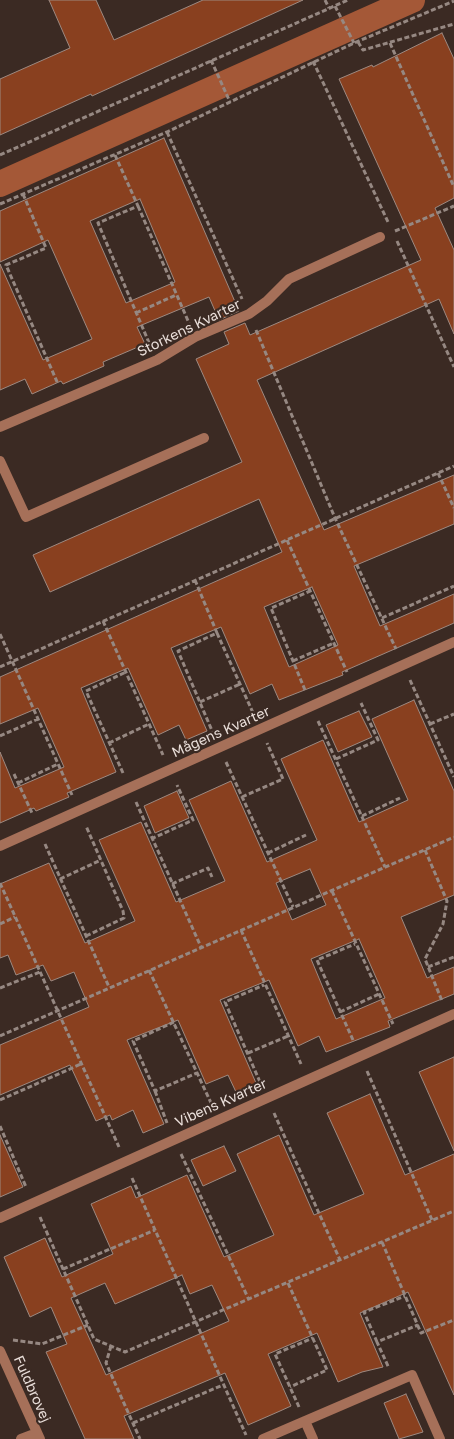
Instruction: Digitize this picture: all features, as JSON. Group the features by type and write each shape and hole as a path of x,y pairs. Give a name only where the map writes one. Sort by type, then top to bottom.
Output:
{"street":[{"name":"Storkens Kvarter","path":"0,427 157,360 195,337 249,314 267,301 289,279 380,237"},
{"path":"0,462 26,517 204,438"},
{"name":"Mågens Kvarter","path":"0,846 454,642"},
{"name":"Vibens Kvarter","path":"0,1218 451,1015"},
{"name":"Fuldbrovej","path":"0,1351 38,1436"},
{"path":"263,1439 412,1376 440,1439"},
{"path":"305,1421 313,1439"},
{"path":"21,1439 38,1436"}],"path":[{"path":"325,0 329,8"},
{"path":"0,155 348,0"},
{"path":"0,204 168,132 313,61 454,1"},
{"path":"335,6 362,50 454,24"},
{"path":"390,43 454,187"},
{"path":"212,60 230,102"},
{"path":"313,61 454,367"},
{"path":"168,132 249,314 335,518 454,777"},
{"path":"116,155 195,337"},
{"path":"24,194 46,248 6,265 64,400"},
{"path":"138,206 98,223 157,360"},
{"path":"380,237 454,206"},
{"path":"136,313 176,295"},
{"path":"0,667 454,466"},
{"path":"438,473 454,508"},
{"path":"287,540 378,740 336,759"},
{"path":"382,618 454,586"},
{"path":"103,621 193,820 151,839"},
{"path":"217,633 283,779 242,798"},
{"path":"0,634 13,661"},
{"path":"293,661 334,643"},
{"path":"126,672 86,691 201,947"},
{"path":"200,702 240,684"},
{"path":"430,724 454,714"},
{"path":"0,736 38,719"},
{"path":"109,743 150,724"},
{"path":"18,783 58,764"},
{"path":"14,774 109,987"},
{"path":"362,816 400,798"},
{"path":"268,853 306,835"},
{"path":"0,1036 454,838"},
{"path":"425,850 447,901 443,924 425,956 428,967 451,1015"},
{"path":"60,879 101,860"},
{"path":"172,884 208,868 212,877"},
{"path":"332,891 400,1038"},
{"path":"0,924 15,917"},
{"path":"241,930 308,1080"},
{"path":"355,944 317,960 432,1220"},
{"path":"428,967 454,957"},
{"path":"149,970 219,1119"},
{"path":"0,988 40,972"},
{"path":"340,1012 379,994"},
{"path":"174,1022 133,1041 174,1140 249,1300"},
{"path":"0,1031 5,1033"},
{"path":"248,1053 288,1036"},
{"path":"0,1100 82,1064"},
{"path":"155,1091 197,1073"},
{"path":"0,1126 94,1339 125,1352 454,1211"},
{"path":"63,1269 155,1230"},
{"path":"382,1242 421,1333 454,1320"},
{"path":"288,1283 327,1370 290,1387"},
{"path":"396,1382 364,1312 405,1296"},
{"path":"4,1338 42,1344 88,1325"},
{"path":"377,1342 418,1325"},
{"path":"305,1421 275,1354 312,1338"},
{"path":"111,1346 106,1364 140,1439"},
{"path":"133,1423 223,1385"}],"building":[{"path":"49,0 96,0 114,40 203,0 303,0 92,96 91,94 0,135 0,79 70,48"},
{"path":"442,33 454,59 454,198 435,208 454,250 454,334 439,299 257,380 324,530 454,475 454,524 354,566 380,626 454,594 454,623 342,672 343,675 279,700 272,684 250,694 221,627 171,648 207,731 186,740 179,725 158,735 128,668 81,688 116,772 67,793 69,797 36,811 34,808 0,823 0,752 15,788 64,767 38,708 0,724 0,677 282,552 259,499 50,592 33,555 242,462 196,359 229,344 224,332 245,323 250,335 421,260 339,79 372,65 373,67","holes":["312,587 338,645 289,667 264,607"]},
{"path":"164,138 239,311 219,320 209,297 137,327 145,344 103,362 104,366 63,384 61,381 32,394 25,379 0,390 0,264 43,360 92,339 48,240 0,262 0,211","holes":["140,199 175,282 126,303 90,221"]},
{"path":"414,700 454,791 454,895 401,917 427,978 454,967 454,994 388,1021 390,1027 326,1052 319,1036 298,1046 269,980 220,1000 256,1083 236,1092 228,1075 206,1084 178,1020 127,1040 164,1124 143,1133 133,1110 112,1120 110,1115 96,1121 70,1065 0,1095 0,1045 89,1007 74,972 51,981 43,965 16,975 8,955 0,958 0,884 49,863 85,943 135,921 99,840 141,822 176,902 225,881 189,800 231,781 267,862 317,840 281,759 323,740 359,822 408,800 372,719","holes":["310,869 326,905 292,920 276,883","359,939 385,998 336,1019 311,959"]},
{"path":"359,711 372,737 338,752 326,725"},
{"path":"177,791 189,818 155,833 144,806"},
{"path":"454,1057 454,1151 419,1072"},
{"path":"370,1094 405,1175 454,1154 454,1395 408,1292 360,1313 383,1367 362,1372 338,1382 317,1333 268,1354 291,1406 248,1425 225,1373 124,1416 134,1439 85,1439 46,1352 67,1344 51,1307 30,1317 4,1257 45,1238 62,1277 113,1254 91,1204 131,1186 136,1198 187,1175 224,1257 274,1235 237,1154 279,1135 314,1215 364,1194 327,1113","holes":["182,1275 190,1294 212,1285 229,1321 106,1375 71,1298 105,1283 115,1304"]},
{"path":"0,1135 23,1187 0,1197"},
{"path":"224,1146 236,1171 203,1186 191,1160"},
{"path":"406,1394 423,1432 399,1439 384,1403"}],"waterway":[{"path":"0,184 412,0"}]}
